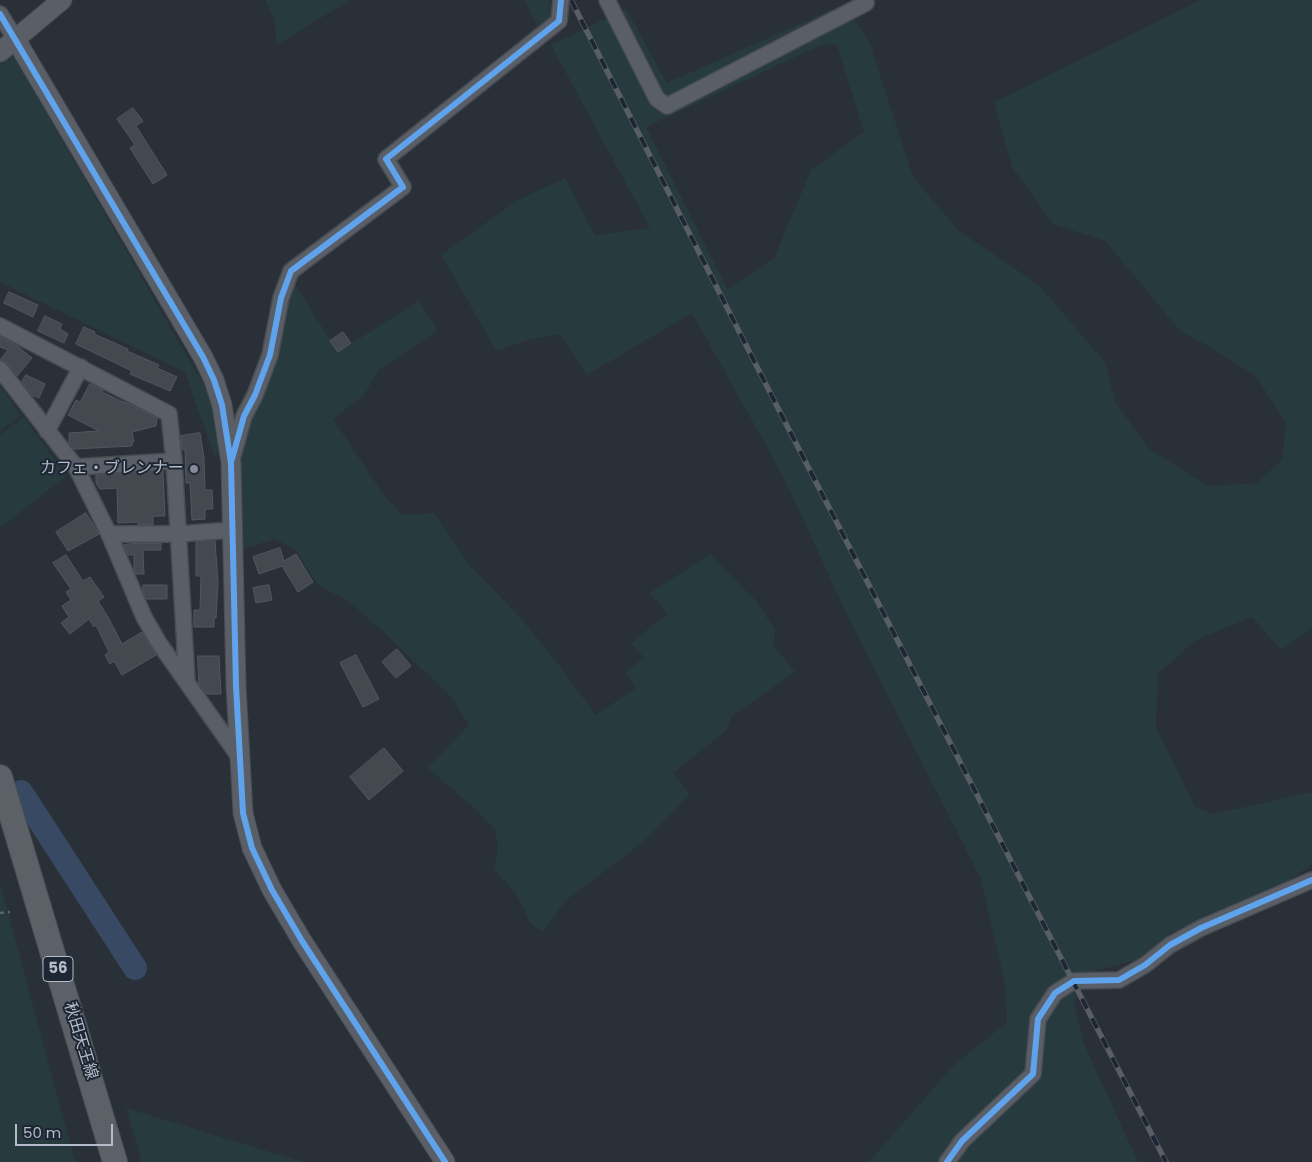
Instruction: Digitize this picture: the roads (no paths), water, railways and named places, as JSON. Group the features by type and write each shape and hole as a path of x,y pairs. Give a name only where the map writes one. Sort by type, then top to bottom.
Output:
{"main road":[{"name":"秋田天王線","path":"0,777 116,1162"},
{"name":"秋田天王線","path":"0,833 99,1162"}],"street":[{"path":"0,52 62,0"},
{"path":"231,464 244,416 255,395 270,355 281,298 291,271 403,187 386,159 559,21 561,0"},
{"path":"608,0 657,99 667,106 866,3"},
{"path":"0,14 203,357 214,380 222,405 231,464 243,813 252,848 272,890 302,941 445,1162"},
{"path":"0,326 168,414 174,461 187,682"},
{"path":"47,431 81,368"},
{"path":"0,369 76,467 109,534 144,617 159,643 240,758"},
{"path":"76,467 174,461"},
{"path":"109,534 179,534 232,530"},
{"path":"947,1162 962,1141 1033,1074 1038,1019 1055,993 1074,981 1120,980 1145,966 1170,945 1201,928 1312,880"}],"waterway":[{"path":"21,792 135,968"}],"railway":[{"path":"571,0 784,420 1166,1162"}],"place":[{"name":"カフェ・ブレンナー","path":"194,469"}]}
